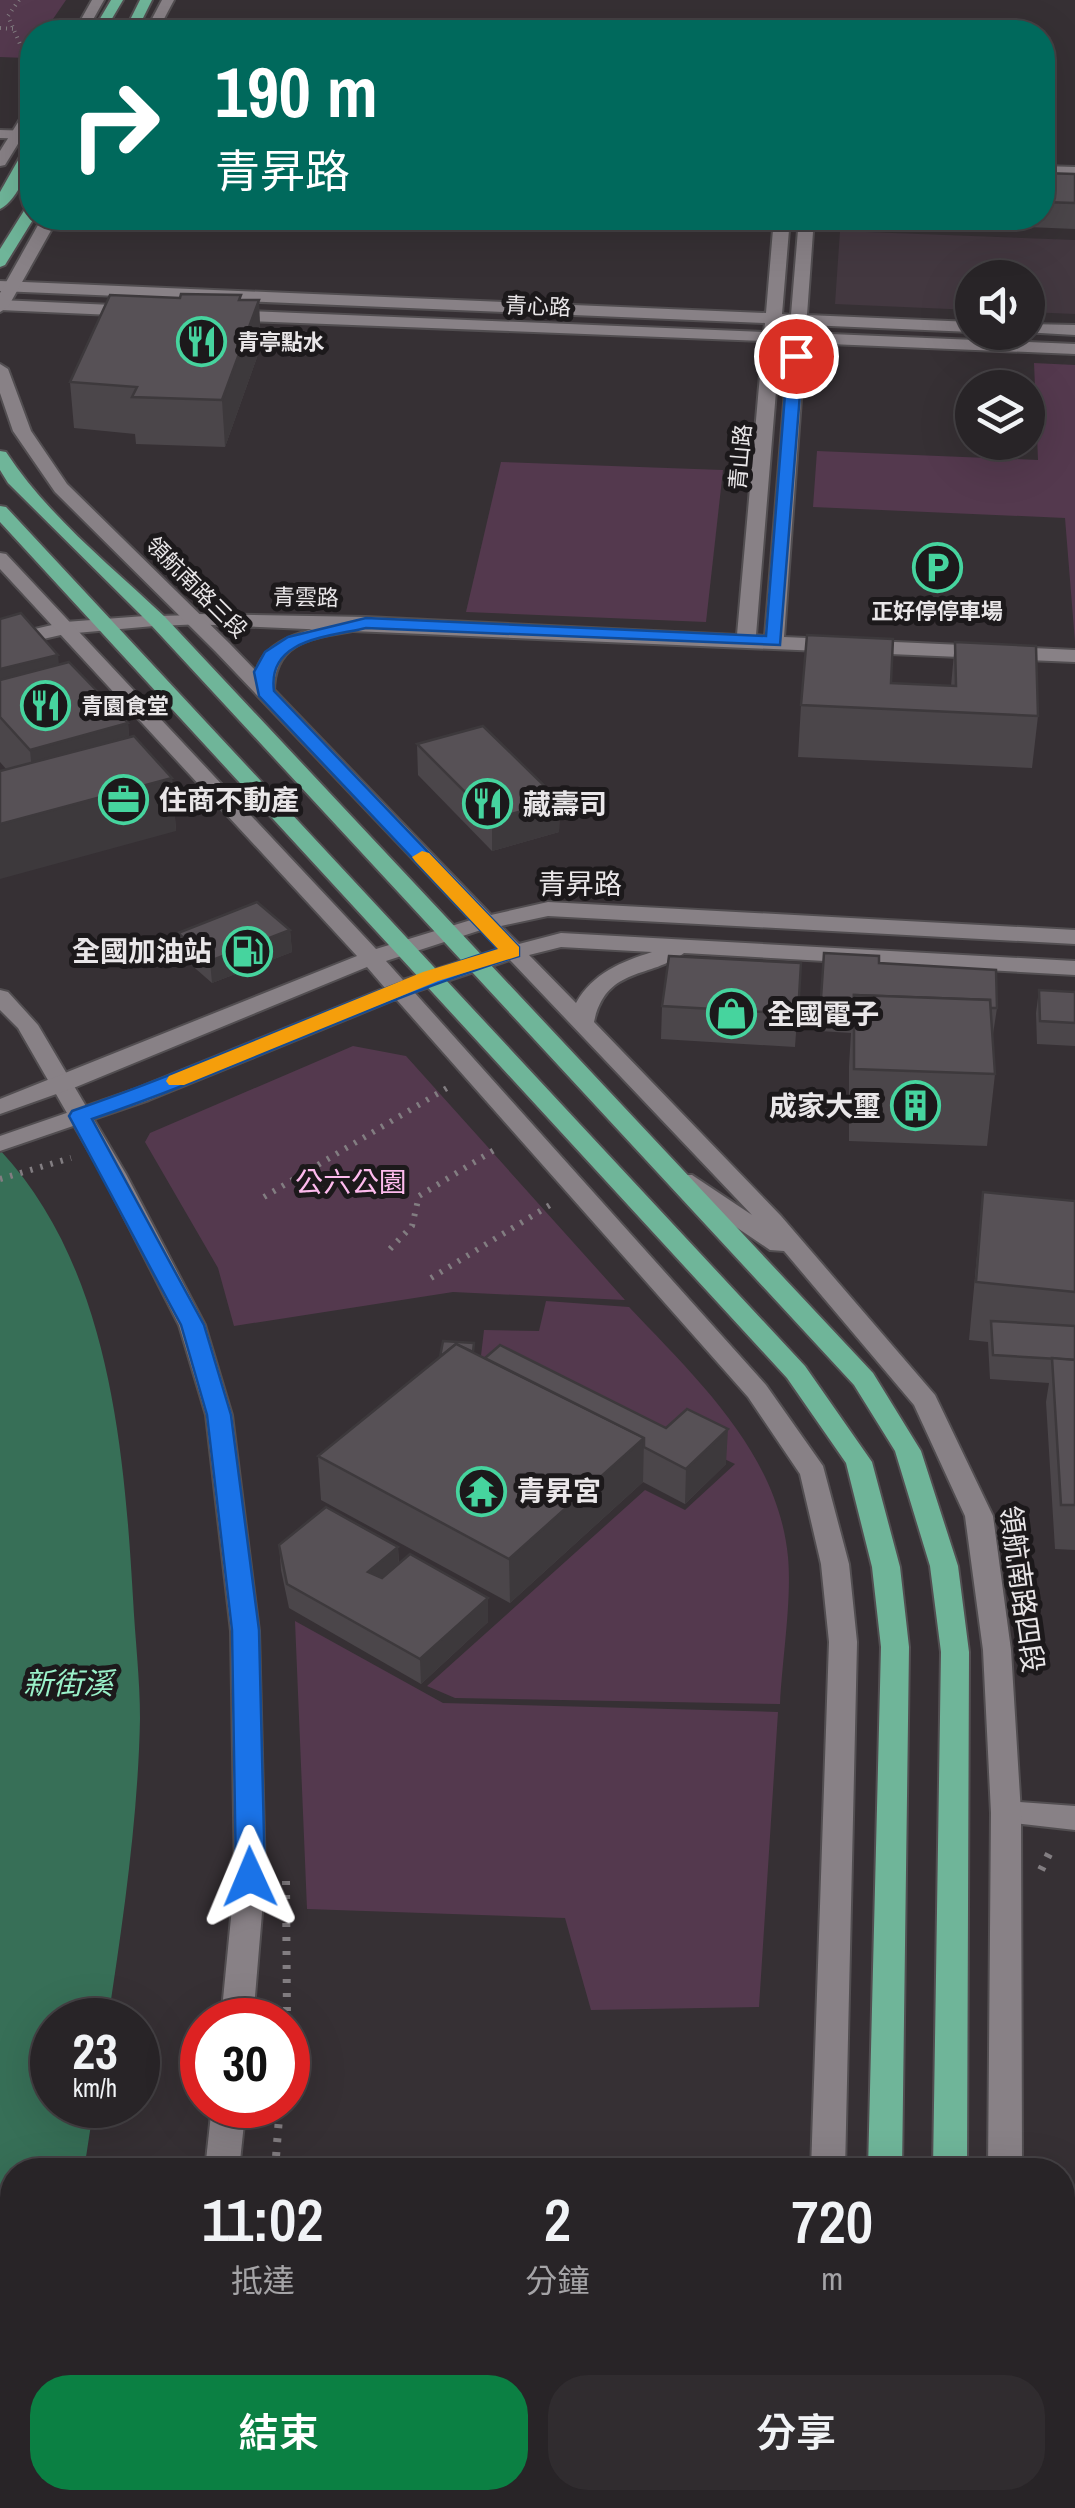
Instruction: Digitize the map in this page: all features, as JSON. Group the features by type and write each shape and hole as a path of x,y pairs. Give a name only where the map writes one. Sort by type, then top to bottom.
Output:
{"main road":[{"path":"0,204 20,168"},
{"path":"0,262 20,229"},
{"name":"領航南路三段","path":"0,456 14,478 55,523 158,620 473,963"},
{"path":"0,511 796,1372 858,1462 886,1566 895,1647 885,2158"},
{"path":"473,963 864,1378 908,1452 944,1566 955,1652 950,2158"}],"street":[{"path":"0,162 13,137"},
{"path":"42,230 7,286 0,306 158,312"},
{"name":"青山路","path":"746,640 781,230"},
{"name":"青山路","path":"774,642 806,230"},
{"name":"青心路","path":"7,286 955,326"},
{"name":"青心路","path":"198,314 1075,349"},
{"path":"1045,329 1075,330"},
{"name":"領航南路三段","path":"0,370 22,431 61,488 196,620 512,951"},
{"path":"0,558 400,989 757,1391 813,1473 835,1564 844,1642 828,2158"},
{"path":"0,643 65,628 158,620"},
{"name":"青雲路","path":"196,620 366,623 1075,656"},
{"name":"青昇路","path":"3,1143 72,1100 371,958 482,921 548,909 1075,937"},
{"name":"青昇路","path":"0,1107 140,1095 430,977 561,940 1075,968"},
{"path":"582,1023 590,996 610,977 689,948"},
{"name":"領航南路四段","path":"512,951 808,1263 926,1400 979,1516 997,1650 1006,1813 1005,2158"},
{"path":"0,997 27,1025 72,1100 192,1325 219,1415 246,1630 250,1877 239,1998"},
{"path":"668,1171 808,1263"},
{"path":"1006,1813 1075,1818"},
{"path":"223,2158 227,2128"}],"lane":[{"path":"158,620 196,620"},
{"path":"265,692 262,672 272,656 294,640 366,623"}],"path":[{"path":"19,0 8,16 20,41"},
{"path":"0,28 16,29"},
{"path":"264,1197 447,1088"},
{"path":"390,1249 412,1230 420,1210 419,1196 499,1147"},
{"path":"0,1180 71,1158"},
{"path":"431,1278 550,1204"},
{"path":"276,2158 278,2128"}],"shaded area":[{"path":"840,231 1075,240 1075,314 1045,313 1045,260 955,260 955,309 835,304"}],"green space":[{"path":"0,0 66,0 52,20 20,20 20,58 0,57"},
{"path":"1034,363 1075,365 1075,642 1065,518 813,507 817,451 955,457 955,460 1045,460 1045,370 1034,370"},
{"path":"501,462 723,470 706,622 466,612"},
{"name":"公六公園","path":"353,1046 406,1056 625,1300 453,1292 234,1326 218,1268 145,1142 150,1133"},
{"path":"546,1301 629,1307 706,1390 751,1451 781,1519 788,1557 780,1704 455,1698 427,1686 645,1490 685,1510 735,1464 682,1439 480,1364 484,1330 539,1331"},
{"path":"295,1621 443,1703 778,1712 759,2007 591,2010 565,1918 307,1909"}],"water":[{"name":"新街溪","path":"0,1150 37,1197 66,1248 88,1303 104,1360 124,1480 140,1704 139,1757 111,1998 30,1998 30,2128 90,2128 86,2158 0,2158"}],"building":[{"path":"1055,173 1075,174 1075,203 1055,202"},
{"path":"181,294 241,295 239,300 259,300 222,400 132,397 137,387 70,382 110,295 180,298"},
{"path":"21,613 58,655 0,669 0,619"},
{"path":"807,635 893,639 891,683 956,686 955,642 1036,646 1038,716 801,705"},
{"path":"69,662 128,723 30,750 0,717 0,680"},
{"path":"483,726 560,801 492,819 417,744"},
{"path":"134,736 172,778 0,824 0,771"},
{"path":"257,902 290,930 210,961 178,933"},
{"path":"824,953 879,956 879,963 996,970 997,1008 990,1008 990,1000 854,995 854,1000 821,998"},
{"path":"669,956 801,963 798,1014 662,1006"},
{"path":"1039,990 1075,992 1075,1023 1040,1021"},
{"path":"854,995 990,1000 995,1074 854,1069"},
{"path":"983,1192 1075,1201 1075,1292 976,1282"},
{"path":"991,1321 1075,1326 1075,1360 993,1355"},
{"path":"443,1341 474,1343 473,1352 456,1344 440,1357"},
{"name":"青昇宮","path":"456,1344 644,1438 509,1559 318,1456"},
{"path":"500,1345 666,1428 687,1409 728,1429 686,1469 644,1447 644,1438 485,1358"},
{"path":"1052,1358 1075,1360 1075,1505 1061,1505"},
{"path":"326,1507 398,1547 368,1572 382,1578 410,1554 488,1598 420,1659 287,1584 279,1545"}],"slow traffic":[{"path":"176,1081 430,977 512,951 422,857"}],"place":[{"name":"青亭點水","path":"202,342"},
{"name":"正好停停車場","path":"937,567"},
{"name":"青園食堂","path":"46,706"},
{"name":"住商不動產","path":"124,800"},
{"name":"藏壽司","path":"488,804"},
{"name":"全國加油站","path":"247,951"},
{"name":"全國電子","path":"732,1014"},
{"name":"成家大璽","path":"916,1106"},
{"name":"青昇宮","path":"482,1491"}],"route":[{"path":"250,1877 246,1630 219,1415 192,1325 80,1116 430,977 512,951 265,692 262,672 272,656 294,640 366,623 774,642 796,356"}]}
